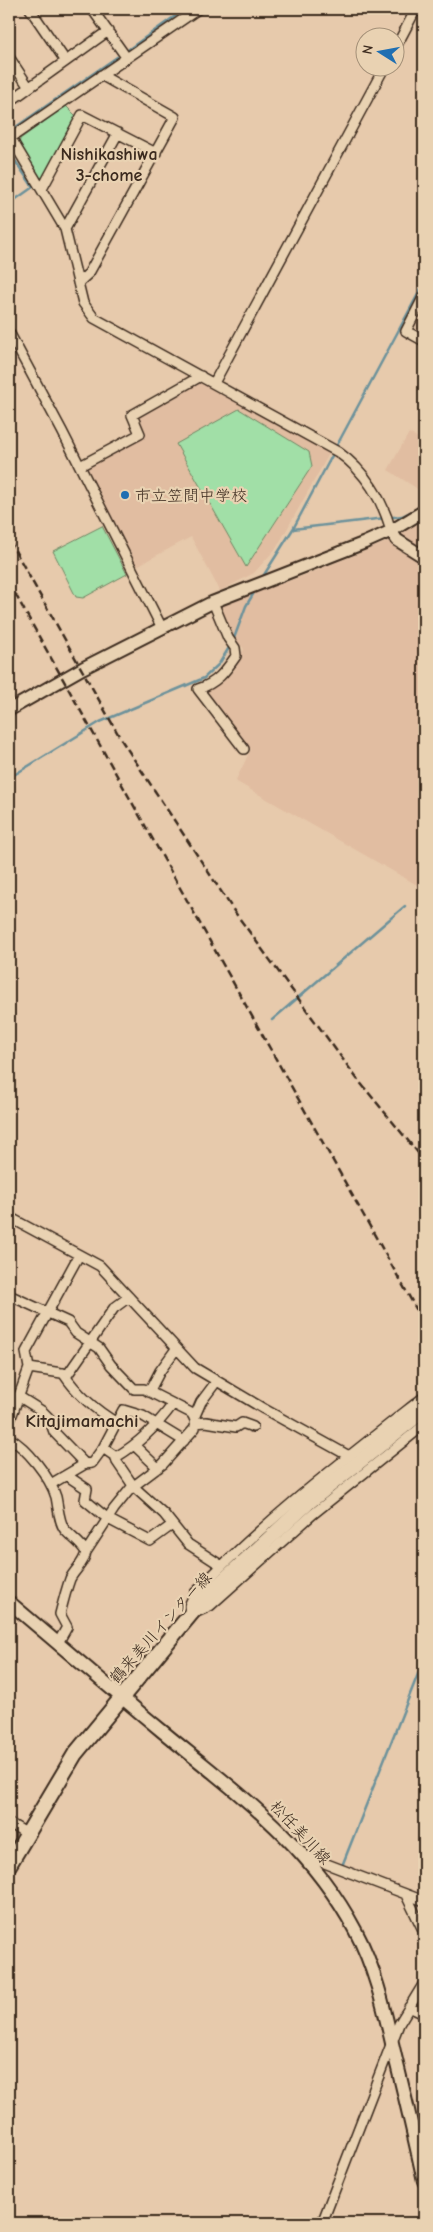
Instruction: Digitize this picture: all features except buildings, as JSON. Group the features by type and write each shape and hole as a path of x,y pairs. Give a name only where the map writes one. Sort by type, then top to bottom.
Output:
{"main road":[{"name":"鶴来美川インター線","path":"9,1865 26,1833 75,1754 204,1598 309,1502 424,1410"},
{"name":"松任美川線","path":"9,1602 271,1820 306,1856 332,1892 356,1931 374,1975 424,2181"}],"street":[{"path":"30,9 65,60"},
{"path":"92,9 126,57"},
{"path":"198,9 9,137 65,229 83,303 94,318 335,450 348,459 372,486 396,540 424,557"},
{"path":"406,28 416,9"},
{"path":"9,102 28,86 108,32"},
{"path":"9,57 28,86"},
{"path":"78,282 89,274 175,117 101,76"},
{"path":"214,383 379,78"},
{"path":"42,189 82,114 156,153"},
{"path":"65,229 118,133"},
{"path":"424,296 406,331 424,341"},
{"path":"9,332 80,466 162,628"},
{"path":"80,466 140,434 132,415 200,376"},
{"path":"9,710 83,668 213,602 320,562 389,523 424,511"},
{"path":"213,602 228,638 235,648 236,656 222,677 210,685 198,689 244,749"},
{"path":"9,1217 100,1266 195,1368 216,1382 349,1456"},
{"path":"9,1423 29,1368 26,1352 79,1255"},
{"path":"9,1295 48,1311 68,1322 76,1333 99,1348 111,1366 134,1389 149,1392 191,1413 195,1420 236,1427 242,1423 254,1427"},
{"path":"29,1368 68,1374 92,1343 114,1308 129,1297"},
{"path":"149,1392 160,1371 176,1349"},
{"path":"63,1374 101,1414 117,1423"},
{"path":"58,1643 67,1627 60,1614 66,1592 71,1577 83,1563 89,1544 114,1508 134,1487 158,1468 195,1428 195,1420 201,1402 216,1382"},
{"path":"18,1396 42,1411 48,1418 54,1432 86,1464"},
{"path":"424,1397 260,1530 195,1593 189,1606 190,1615 210,1606 313,1514 424,1425"},
{"path":"116,1457 135,1446 157,1426 173,1404"},
{"path":"51,1484 86,1464 92,1463 103,1448 123,1410 144,1416 157,1426 184,1441"},
{"path":"9,1438 20,1444 51,1484 64,1529 81,1544 86,1552"},
{"path":"135,1446 158,1468"},
{"path":"103,1448 116,1457 120,1468 134,1487 161,1510 188,1544 222,1566"},
{"path":"66,1475 84,1485 87,1489 85,1500 108,1519 150,1541 172,1525"},
{"path":"9,1823 26,1833"},
{"path":"306,1856 424,1901"},
{"path":"406,1895 423,1925"},
{"path":"322,2223 399,2024 424,1983"},
{"path":"409,2007 424,2014"}],"shaded area":[{"path":"201,382 330,452 277,547 254,573 220,591 191,537 135,567 85,470 144,438 137,418"},
{"path":"409,433 424,441 424,493 388,470"},
{"path":"424,520 424,889 237,782 236,780 251,749 206,692 235,669 244,649 230,633 221,610 223,605 308,574 384,543"}],"green space":[{"path":"66,106 76,116 43,179 40,179 19,145 20,139"},
{"path":"239,409 309,452 312,466 246,567 176,444"},
{"path":"102,526 127,574 83,598 76,597 53,551"}],"waterway":[{"path":"129,49 185,9"},
{"path":"13,129 117,57"},
{"path":"9,152 33,187 9,204"},
{"path":"336,447 424,283"},
{"path":"262,578 293,529 334,452"},
{"path":"293,529 402,516 424,505"},
{"path":"233,641 246,606 255,591"},
{"path":"9,778 100,722 204,678 219,664 230,646"},
{"path":"272,1020 405,906"},
{"path":"421,1285 424,1282"},
{"path":"342,1866 424,1659"}],"railway":[{"path":"9,540 122,741 234,911 358,1080 424,1160"},
{"path":"9,583 424,1323"}],"place":[{"name":"市立笠間中学校","path":"125,495"}],"district":[{"name":"Nishikashiwa 3-chome","path":"109,164"},
{"name":"Kitajimamachi","path":"82,1420"}]}
